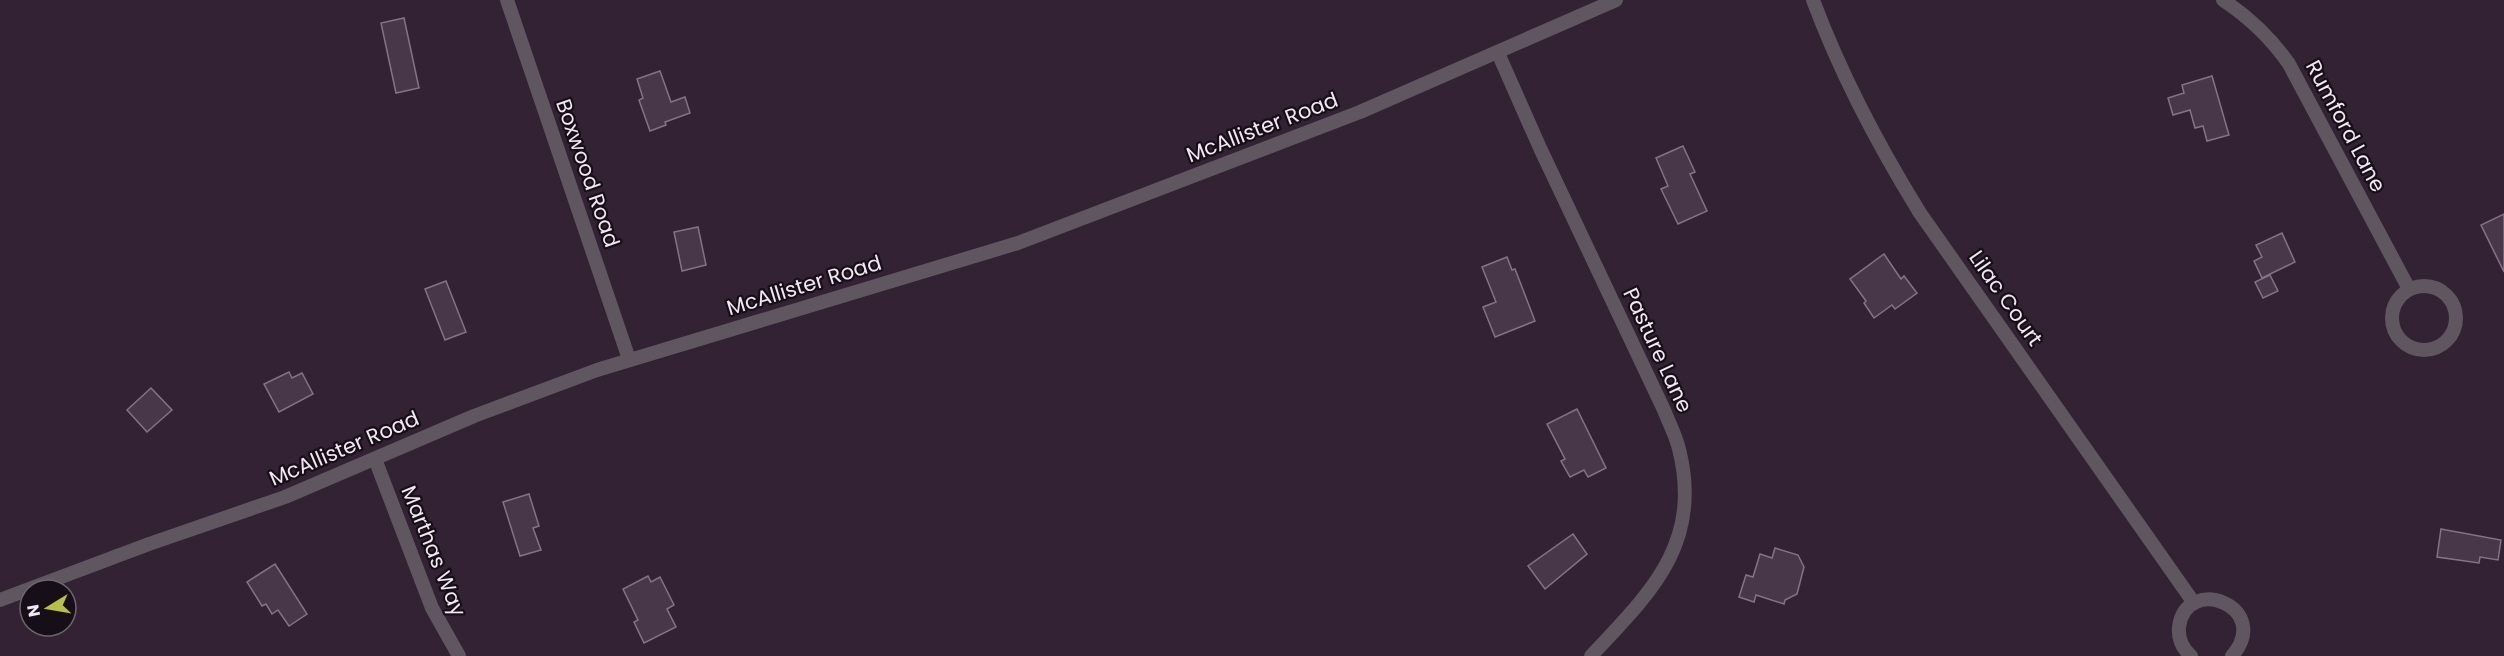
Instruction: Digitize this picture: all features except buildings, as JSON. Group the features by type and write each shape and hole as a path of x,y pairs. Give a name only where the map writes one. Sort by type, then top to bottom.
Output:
{"street":[{"name":"Boxwood Road","path":"507,0 629,359"},
{"name":"McAllister Road","path":"0,600 149,544 285,497 474,416 629,359 1018,243 1360,112 1498,54 1616,0"},
{"name":"Lilac Court","path":"1813,0 1857,100 1888,160 1920,213 2194,603"},
{"name":"Rumford Lane","path":"2223,0 2249,18 2277,47 2289,64 2409,289"},
{"name":"Pasture Lane","path":"1498,54 1664,411 1679,449 1685,489 1681,530 1666,569 1641,603 1591,656"},
{"path":"2430,286 2448,296 2454,304 2456,325 2452,335 2435,348 2414,348 2397,336 2393,326 2395,305 2409,289 2430,286"},
{"name":"Marthas Way","path":"375,459 432,608 459,656"},
{"path":"2191,656 2181,643 2180,621 2194,603 2204,599 2226,602 2235,609 2241,619 2243,629 2238,648 2232,656"}]}
